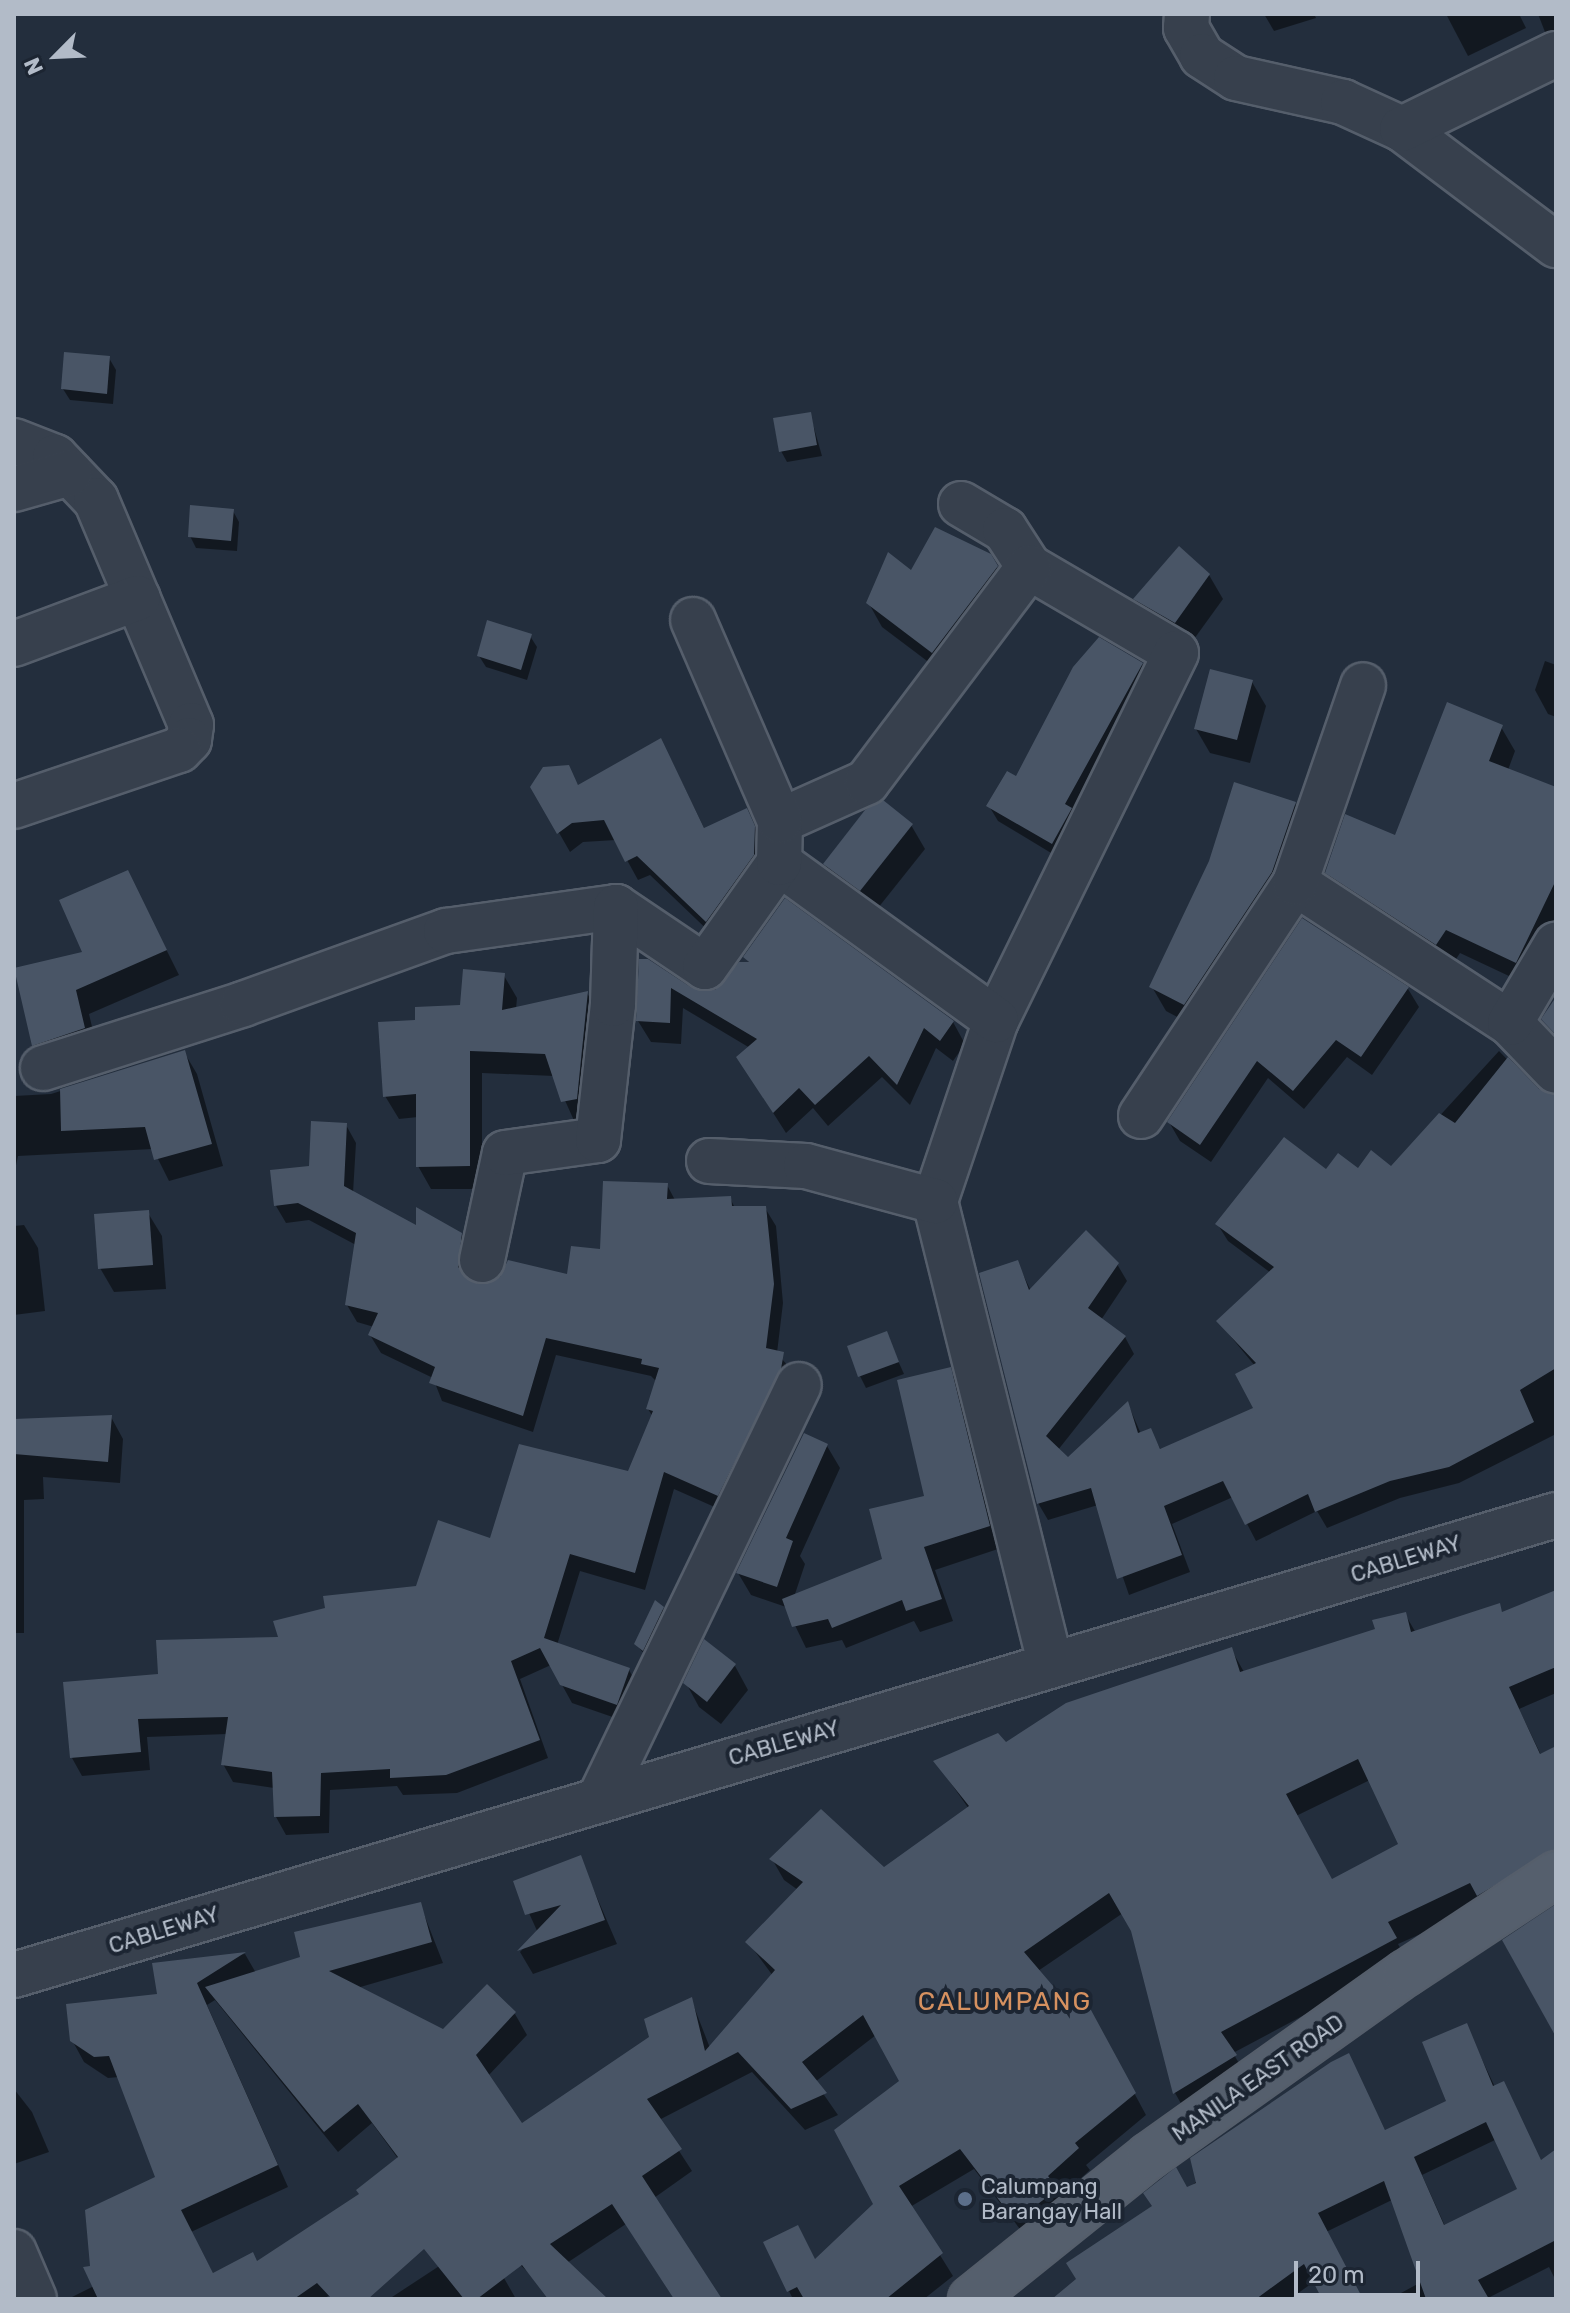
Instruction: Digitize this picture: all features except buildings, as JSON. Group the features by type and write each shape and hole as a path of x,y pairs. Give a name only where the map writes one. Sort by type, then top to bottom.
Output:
{"main road":[{"name":"MANILA EAST ROAD","path":"971,2299 1149,2156 1406,1973 1556,1874"}],"street":[{"path":"1187,14 1186,28 1202,56 1236,78 1343,102 1402,129 1556,245"},
{"path":"1402,129 1556,54"},
{"path":"14,441 55,457 96,500 191,725 189,740 179,750 14,806"},
{"path":"14,489 70,473"},
{"path":"961,504 1005,530 1029,567 1176,653 996,1020 935,1201 1051,1665"},
{"path":"43,1068 243,1004 446,931 616,907 705,967 780,842 867,782 1029,567"},
{"path":"14,644 138,598"},
{"path":"693,620 780,842 996,1020"},
{"path":"1141,1116 1295,883 1363,685"},
{"path":"1295,883 1510,1023 1556,1071"},
{"path":"482,1260 505,1153 598,1140 613,1004 616,907"},
{"path":"1510,1023 1556,945"},
{"path":"709,1161 806,1166 935,1201"},
{"path":"601,1796 799,1385"},
{"name":"CABLEWAY","path":"14,1975 601,1796 1556,1515"},
{"path":"14,2253 34,2299"}],"place":[{"name":"Calumpang Barangay Hall","path":"965,2199"}],"district":[{"name":"CALUMPANG","path":"1005,2002"}]}
